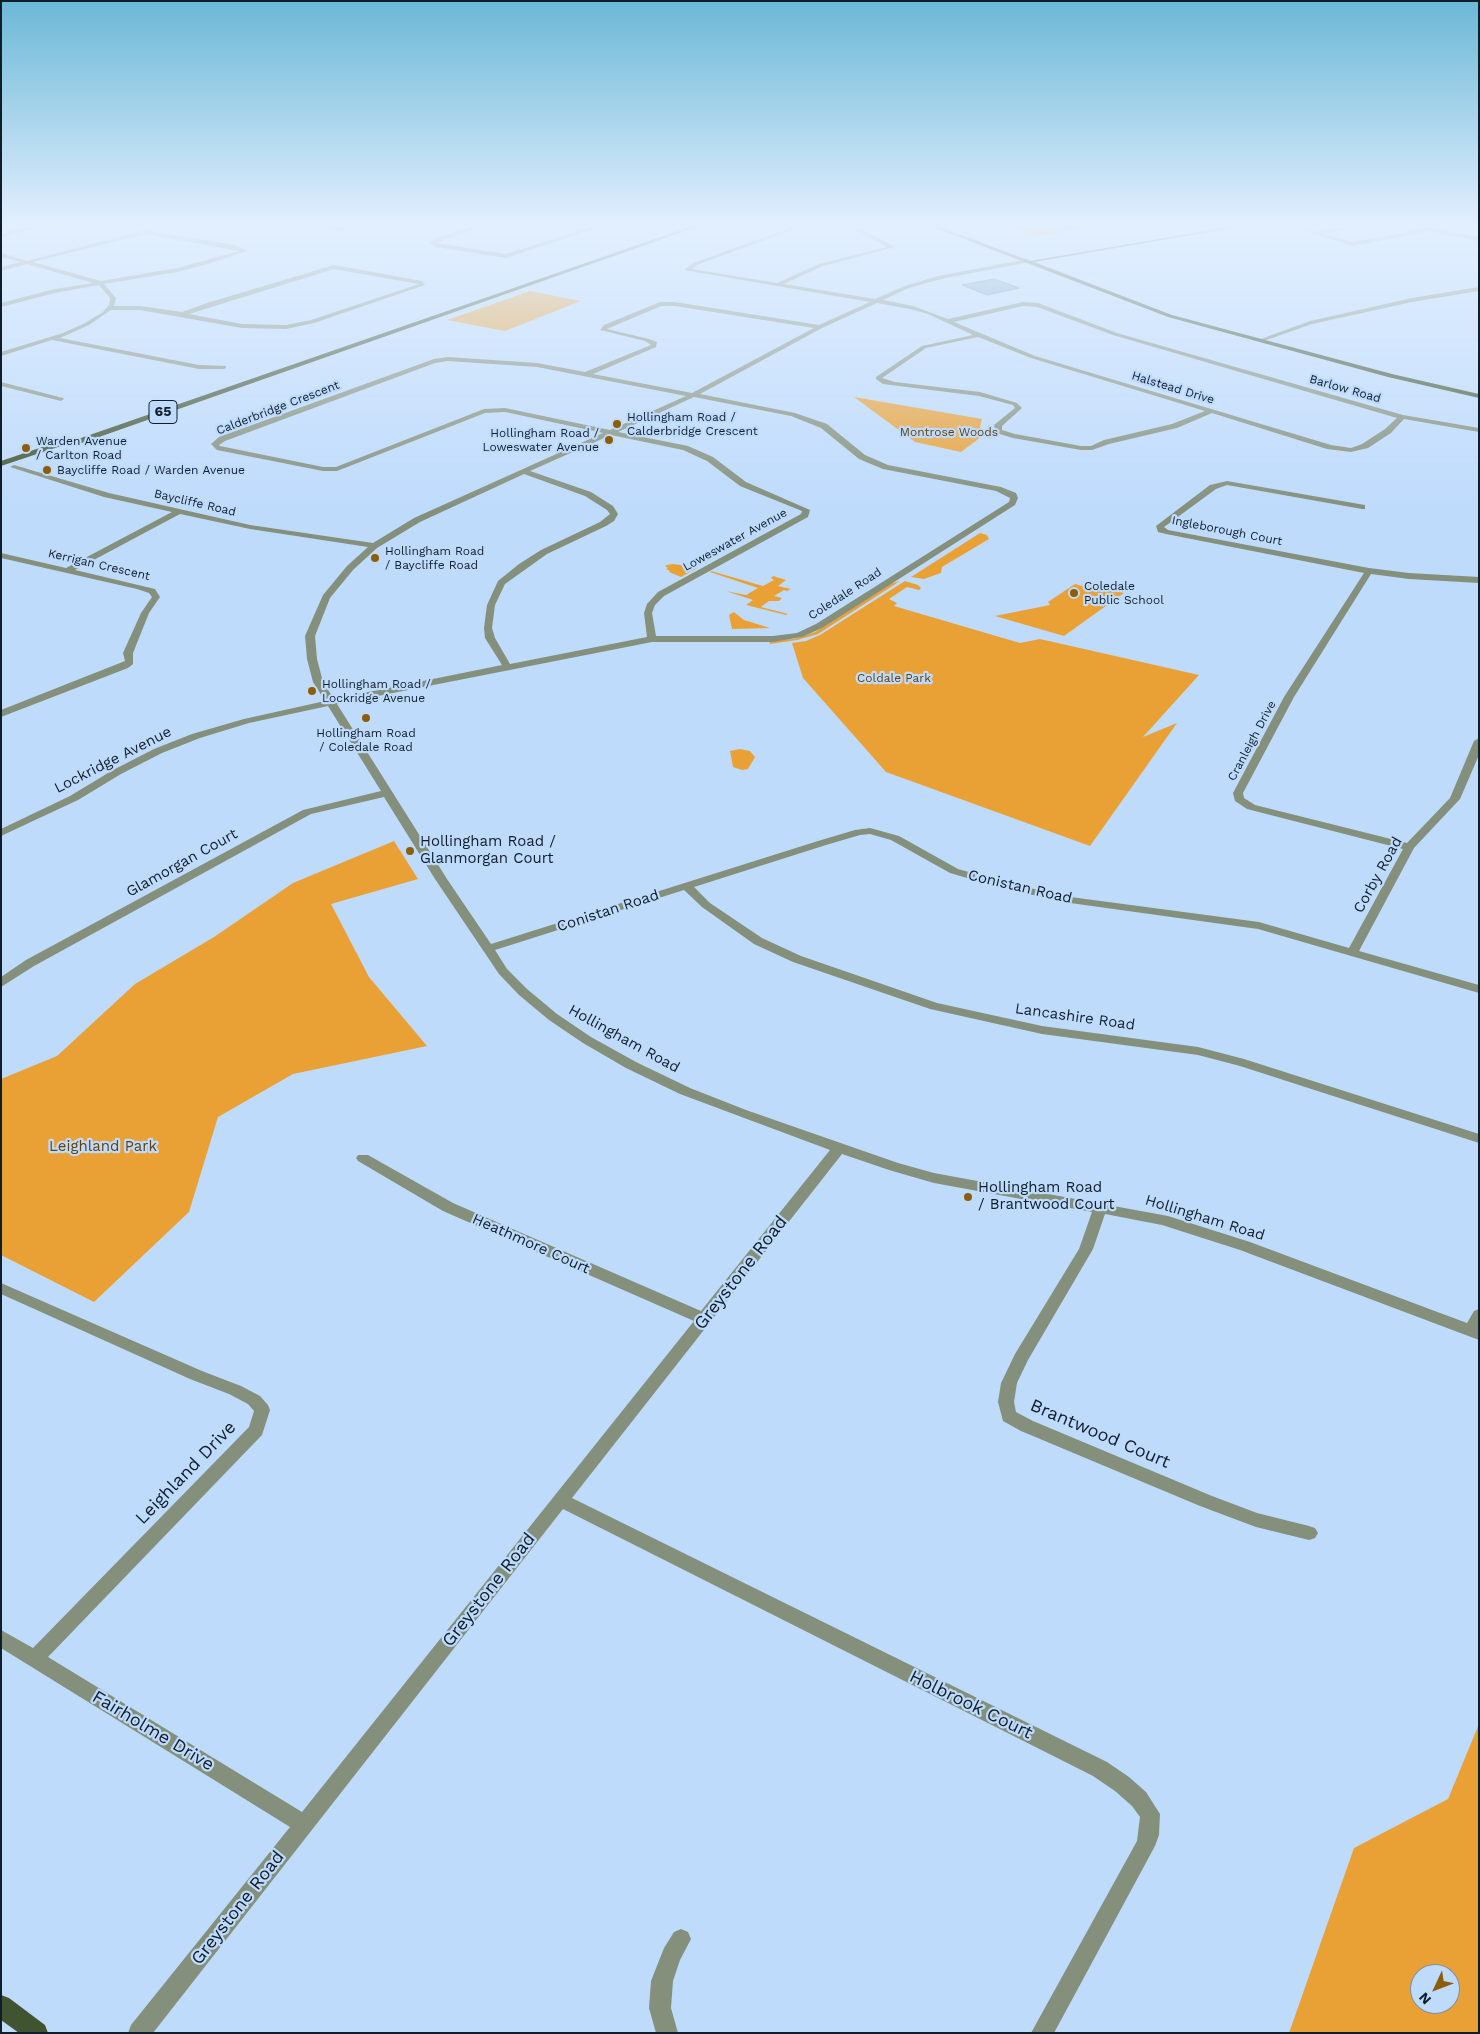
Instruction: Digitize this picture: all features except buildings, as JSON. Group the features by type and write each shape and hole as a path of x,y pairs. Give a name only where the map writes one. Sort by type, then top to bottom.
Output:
{"main road":[{"name":"65","path":"2,463 60,444 80,441 430,319"},
{"path":"1181,319 1390,376 1453,392 1479,396"},
{"name":"65","path":"1,472 70,448 80,441"},
{"path":"2,463 14,467"},
{"path":"1,2006 37,2033"}],"street":[{"path":"1,354 52,338 95,319"},
{"path":"207,319 242,326 286,327 321,319"},
{"path":"586,374 654,346 655,343 647,340 603,330 606,326 623,319"},
{"path":"765,319 820,328"},
{"name":"Hollingham Road","path":"839,319 696,394 416,520 374,546 350,568 332,588 318,614 310,636 312,659 318,682 386,793 488,949 510,978 553,1017 623,1061 684,1091 788,1131 894,1167 934,1178 1162,1220 1201,1231 1474,1332"},
{"name":"Halstead Drive","path":"945,319 1033,357 1342,450 1351,450 1365,446 1388,431 1402,417"},
{"name":"Barlow Road","path":"948,320 953,319"},
{"name":"Barlow Road","path":"1074,319 1115,334 1402,417 1479,430"},
{"path":"1261,340 1310,323 1328,319"},
{"path":"980,335 924,347 878,378 883,382 895,384 980,394 1014,404 1019,408 998,425 999,431 1018,437 1081,448 1092,448 1107,442 1174,426 1212,411"},
{"path":"52,338 200,367 224,367"},
{"name":"Calderbridge Crescent","path":"613,432 495,409 484,411 423,434 344,467 330,470 217,448 215,444 222,439 443,359 537,365 696,394"},
{"path":"1,384 61,399"},
{"name":"Coledale Road","path":"330,702 584,650 652,639 773,639 799,635 819,626 1001,508 1012,503 1014,498 1013,495 998,489 886,467 862,457 824,426 793,414 696,394"},
{"name":"Loweswater Avenue","path":"613,432 666,443 693,451 710,459 743,484 802,508 807,513 661,594 651,604 648,613 652,639"},
{"name":"Baycliffe Road","path":"14,467 68,485 250,527 374,546"},
{"path":"507,666 490,638 488,628 491,605 501,583 536,557 603,524 611,519 614,514 610,508 588,494 525,472"},
{"name":"Ingleborough Court","path":"1362,507 1227,483 1213,487 1160,526 1160,530 1369,571 1424,578 1479,580"},
{"path":"66,571 179,511"},
{"name":"Kerrigan Crescent","path":"1,555 139,587 155,593 155,600 145,613 128,653 130,662 126,666 33,700 1,714"},
{"name":"Cranleigh Drive","path":"1369,571 1289,697 1238,793 1239,799 1251,808 1409,847"},
{"name":"Lockridge Avenue","path":"1,833 74,798 117,772 158,751 196,736 247,721 330,702"},
{"name":"Corby Road","path":"1353,952 1409,847 1455,798 1475,759 1479,741"},
{"name":"Glamorgan Court","path":"1,983 30,963 307,812 330,804 386,793"},
{"name":"Conistan Road","path":"488,949 859,832 870,831 895,838 954,871 998,884 1063,899 1203,916 1259,926 1479,989"},
{"name":"Lancashire Road","path":"686,886 706,905 758,941 797,959 934,1006 1042,1030 1198,1051 1253,1065 1479,1139"},
{"name":"Greystone Road","path":"139,2033 840,1148"},
{"name":"Heathmore Court","path":"363,1158 448,1207 704,1319"},
{"name":"Brantwood Court","path":"1100,1208 1086,1249 1030,1342 1008,1383 1006,1402 1009,1416 1034,1429 1206,1501 1256,1520 1308,1534"},
{"name":"Leighland Drive","path":"1,1288 187,1371 236,1390 254,1400 262,1410 256,1430 34,1658"},
{"path":"1474,1332 1479,1315"},
{"name":"Holbrook Court","path":"561,1500 1100,1769 1122,1784 1139,1799 1150,1814 1149,1835 1145,1846 1042,2033"},
{"name":"Fairholme Drive","path":"1,1638 304,1824"},
{"path":"667,2033 660,2008 662,1981 671,1955 682,1939"}],"green space":[{"path":"450,319 536,319 505,331 447,320"},
{"name":"Montrose Woods","path":"854,397 982,419 980,428 985,434 961,452 915,442"},
{"path":"980,533 987,535 989,539 942,567 941,573 924,579 911,577"},
{"path":"673,564 697,568 681,577 666,569 668,568 665,566"},
{"path":"711,571 763,586 774,580 771,578 773,576 786,580 778,586 791,589 784,590 774,596 782,598 779,601 769,601 761,607 788,614 746,605 753,600 726,591 746,595 758,588"},
{"path":"900,581 818,634 797,640 770,644 769,641 794,639 815,632 890,584"},
{"name":"Coldale Park","path":"905,581 918,585 921,588 919,590 907,587 889,599 897,603 894,606 1020,643 1040,639 1199,675 1143,737 1177,723 1090,846 886,772 803,678 792,643 806,641 820,635"},
{"path":"1087,582 1124,593 1064,636 995,616 1050,605 1048,602 1075,584 1082,586"},
{"path":"734,612 744,620 770,628 732,629 729,615"},
{"path":"740,749 750,751 755,757 748,769 742,770 733,767 730,751"},
{"name":"Leighland Park","path":"394,841 418,879 331,904 369,977 427,1046 293,1074 218,1117 189,1212 94,1302 1,1255 1,1079 57,1056 135,984 214,937 293,883"},
{"path":"1479,1724 1479,2033 1289,2033 1354,1848 1448,1799"}],"place":[{"name":"Hollingham Road / Calderbridge Crescent","path":"617,424"},
{"name":"Hollingham Road / Loweswater Avenue","path":"609,440"},
{"name":"Warden Avenue / Carlton Road","path":"26,448"},
{"name":"Baycliffe Road / Warden Avenue","path":"47,470"},
{"name":"Hollingham Road / Baycliffe Road","path":"375,558"},
{"name":"Coledale Public School","path":"1074,593"},
{"name":"Hollingham Road / Lockridge Avenue","path":"312,691"},
{"name":"Hollingham Road / Coledale Road","path":"366,718"},
{"name":"Hollingham Road / Glanmorgan Court","path":"410,851"},
{"name":"Hollingham Road / Brantwood Court","path":"968,1197"}]}
